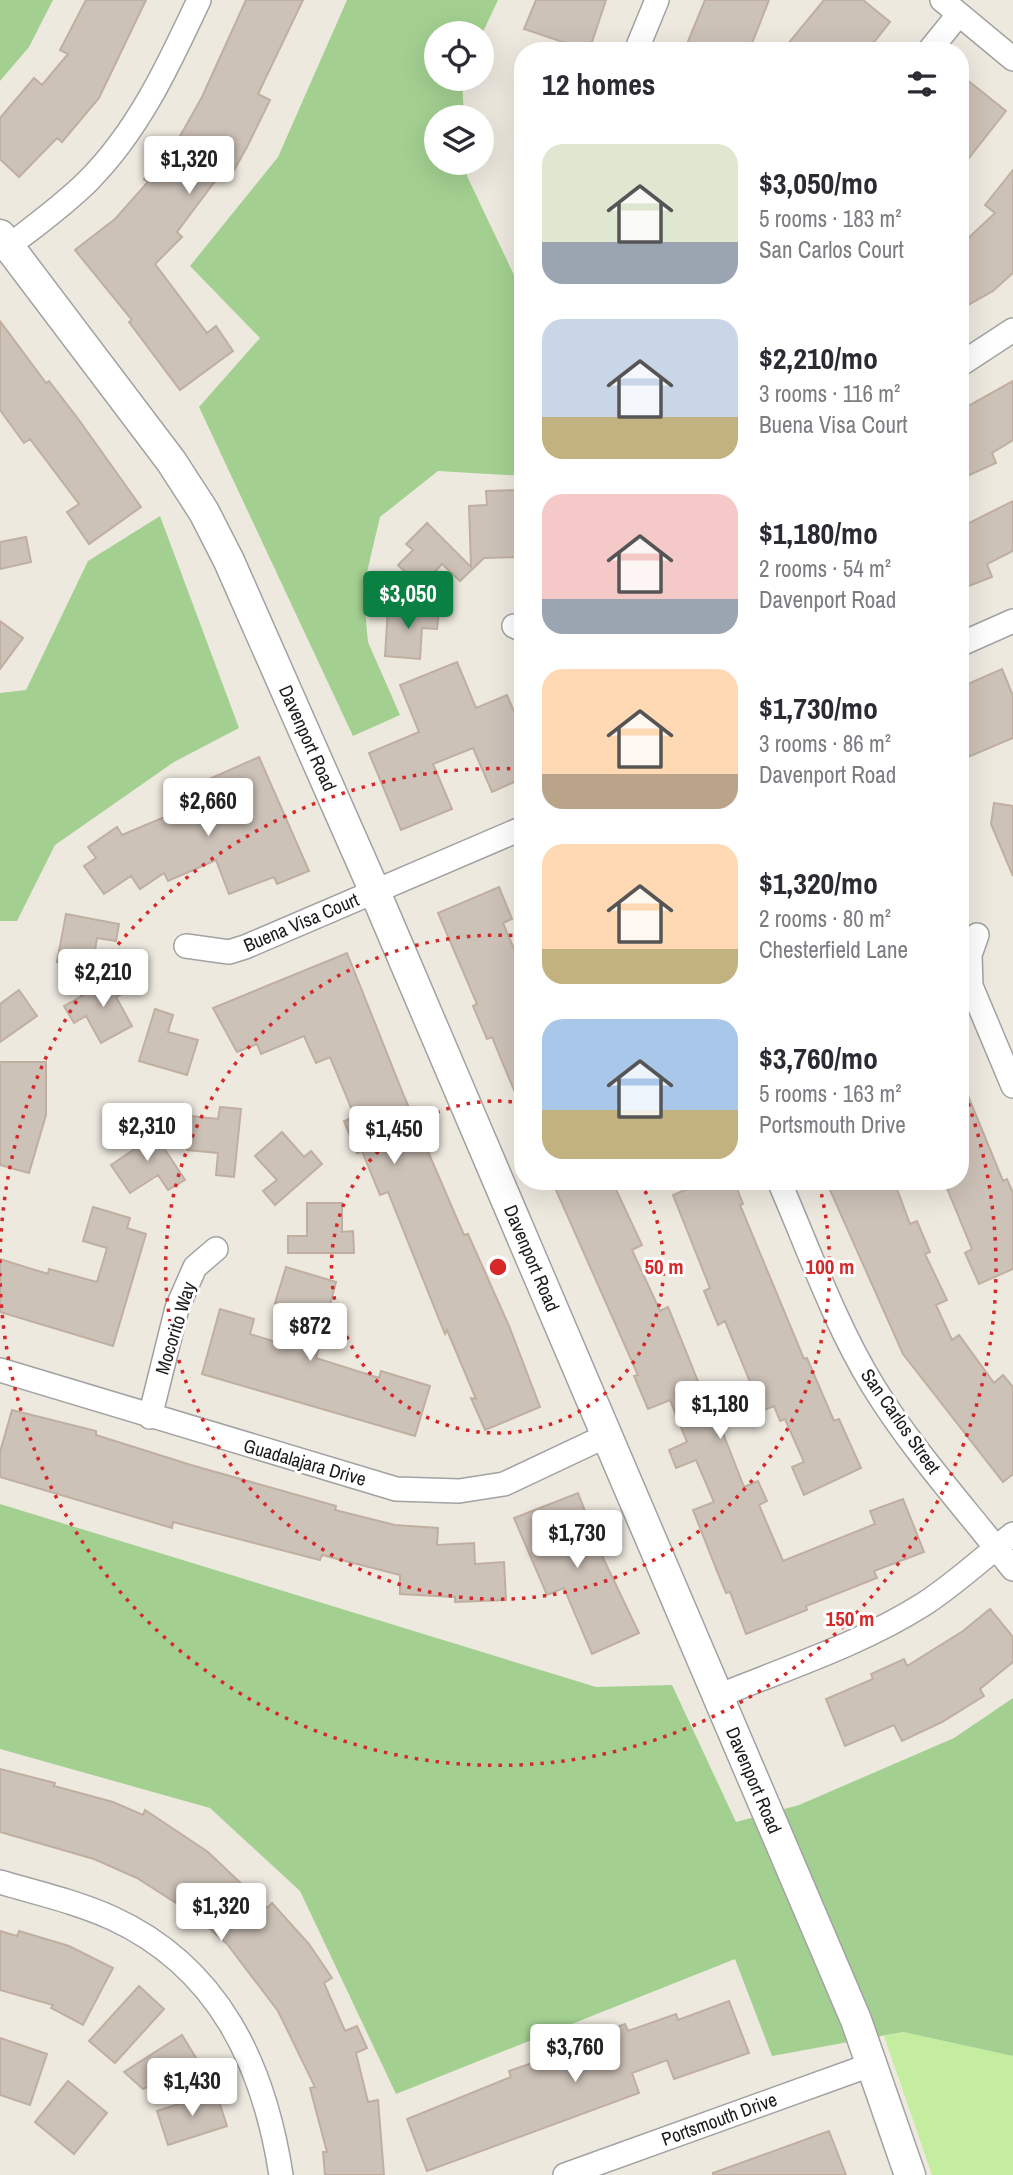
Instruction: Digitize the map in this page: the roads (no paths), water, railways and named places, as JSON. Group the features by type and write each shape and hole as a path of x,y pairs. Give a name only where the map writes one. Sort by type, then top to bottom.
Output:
{"street":[{"path":"5,241 88,181 120,143 158,85 199,0"},
{"path":"640,42 657,0"},
{"path":"934,42 951,7 1013,59"},
{"name":"Davenport Road","path":"5,241 171,461 217,536 375,892 608,1435 873,2064 910,2175"},
{"path":"969,359 1013,330"},
{"path":"969,640 1013,621"},
{"name":"Buena Visa Court","path":"186,946 229,952 245,947 514,832"},
{"path":"977,935 970,955 971,986 1013,1086"},
{"name":"San Carlos Street","path":"783,1190 848,1340 873,1386 904,1431 1005,1541 1013,1569"},
{"name":"Mocorito Way","path":"150,1417 177,1308 195,1267 216,1249"},
{"name":"Guadalajara Drive","path":"0,1370 396,1489 459,1492 504,1484 608,1435"},
{"path":"718,1696 858,1639 900,1617 925,1603 1005,1541"},
{"path":"0,1882 114,1919 155,1943 201,1985 238,2035 262,2087 281,2175"},
{"name":"Portsmouth Drive","path":"579,2173 873,2064"}]}
